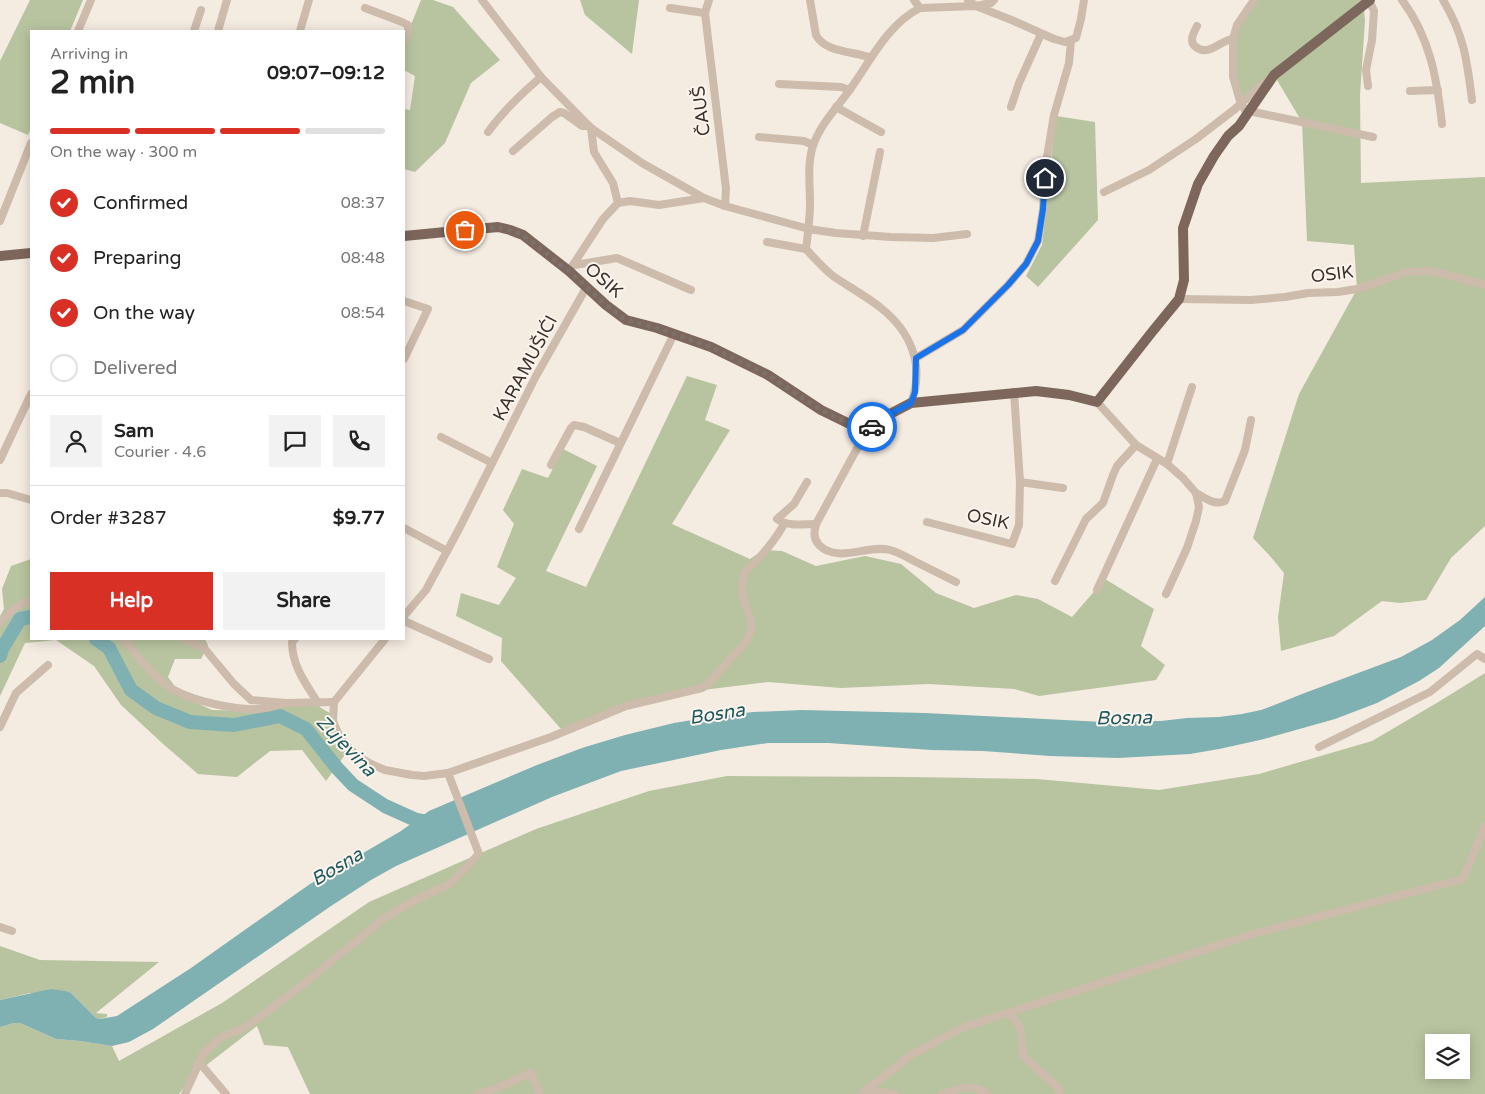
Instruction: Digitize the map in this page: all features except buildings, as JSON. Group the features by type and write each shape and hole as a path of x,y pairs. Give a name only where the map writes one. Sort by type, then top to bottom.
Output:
{"main road":[{"path":"866,432 890,414 911,403 1036,391 1069,395 1096,402 1179,299 1184,280 1183,228 1198,184 1218,150 1248,113 1274,75 1370,0"},
{"name":"OSIK","path":"405,236 498,227 523,235 572,268 586,288 626,320 711,347 768,375 821,410 866,432"},
{"path":"0,256 30,253"}],"street":[{"path":"78,30 91,0"},
{"path":"218,30 227,0"},
{"path":"300,30 309,0"},
{"path":"482,0 541,77 590,127 642,163 704,198 725,206 809,229 863,236 933,238 967,234"},
{"name":"ČAUŠ","path":"709,0 705,13 726,189 725,206"},
{"path":"810,0 818,39 839,51 856,53 872,58"},
{"path":"914,0 920,8"},
{"path":"968,0 976,6 1065,42 1076,38 1084,0"},
{"path":"806,249 809,229 809,173 813,145 822,126 850,90 884,39 898,24 920,8 976,6 994,0"},
{"path":"1254,0 1237,25 1233,39 1233,77 1240,101 1248,113 1373,136"},
{"path":"1368,86 1366,70 1372,40 1374,11 1370,0"},
{"path":"1402,0 1413,15 1426,43 1438,90 1442,124"},
{"path":"1443,0 1463,42 1472,100"},
{"path":"365,8 408,25 405,39"},
{"path":"670,8 705,13"},
{"path":"194,30 201,10"},
{"path":"1198,26 1192,41 1194,47 1201,50 1210,50 1233,39"},
{"path":"1011,106 1042,34"},
{"path":"916,358 963,330 977,317 1026,264 1038,241 1043,209 1046,162 1054,115 1069,63 1070,40"},
{"path":"1104,192 1149,170 1196,139 1236,109 1274,75"},
{"path":"488,132 501,114 520,94 541,77"},
{"path":"779,84 841,87 850,90"},
{"path":"1410,91 1438,90"},
{"path":"836,107 881,132"},
{"path":"513,152 560,112 582,126 590,127"},
{"path":"590,127 594,152 613,183 618,203 630,201 659,204 704,198"},
{"path":"759,136 804,141 813,145"},
{"path":"0,221 30,146"},
{"path":"863,236 880,152"},
{"name":"OSIK","path":"572,268 603,219 618,203"},
{"path":"767,242 806,249 832,275 881,307 895,321 916,358 915,392 911,403"},
{"name":"OSIK","path":"572,268 617,258 691,290"},
{"name":"OSIK","path":"1179,299 1251,300 1286,297 1308,292 1338,292 1357,289 1407,272 1432,271 1485,285"},
{"name":"KARAMUŠIĆI","path":"405,615 426,590 536,376 586,288"},
{"path":"405,300 428,309 405,357"},
{"path":"579,529 674,334"},
{"path":"1167,464 1192,387"},
{"name":"OSIK","path":"926,522 1012,544 1019,525 1020,482 1014,392"},
{"path":"0,460 30,396"},
{"path":"1096,402 1136,445 1167,464 1183,478 1196,494 1220,504 1225,501 1245,450 1251,420"},
{"path":"551,465 574,425 584,427 620,443"},
{"path":"866,432 816,524 815,539 822,548 828,551 846,553 876,549 889,550 956,582"},
{"path":"441,437 492,462"},
{"path":"1055,581 1086,519 1104,503 1117,466 1136,445"},
{"path":"1097,590 1157,459"},
{"path":"807,482 794,504 777,519 784,524 790,525 816,524"},
{"path":"1020,482 1063,488"},
{"path":"0,493 7,493 30,500"},
{"path":"1166,594 1187,548 1196,521 1198,507 1196,494"},
{"path":"384,640 334,702 333,722 336,730 340,738 357,756 385,770 424,776 448,773 551,737 626,706 708,685 750,635 751,618 742,598 744,575 747,569 758,560 774,540 784,524"},
{"path":"405,529 447,551"},
{"path":"0,623 11,610 30,601"},
{"path":"405,621 489,659"},
{"path":"124,640 156,676 174,690 196,700 255,710 286,703"},
{"path":"186,640 204,648 234,684 251,700 286,703 334,702"},
{"path":"294,640 292,647 297,669 318,703"},
{"path":"1319,747 1430,692 1477,654 1485,659"},
{"path":"0,727 16,693 48,665"},
{"path":"185,1094 203,1054 221,1038 242,1029 264,1014 382,920 413,900 450,884 479,854 448,773"},
{"path":"864,1092 911,1055 964,1027 1256,933 1463,879 1485,826"},
{"path":"0,927 12,931"},
{"path":"1008,1013 1016,1020 1021,1029 1023,1056 1058,1088 1060,1094"},
{"path":"199,1062 226,1094"},
{"path":"478,1094 531,1073 540,1094"},
{"path":"942,1094 975,1086 988,1094"},
{"path":"864,1092 895,1094"}],"green space":[{"path":"30,0 83,0 70,30 30,30 30,130 28,135 0,123 0,61"},
{"path":"421,0 433,0 453,7 500,60 471,83 445,143 415,172 405,169 405,109 410,110 415,76 405,71 405,40"},
{"path":"580,0 639,0 632,54 585,15"},
{"path":"1254,0 1363,0 1365,21 1360,95 1361,183 1485,177 1485,526 1451,558 1426,600 1400,603 1382,601 1334,636 1281,651 1278,617 1284,573 1253,538 1299,394 1357,289 1354,245 1307,241 1302,122 1274,75 1240,101 1233,77 1233,39"},
{"path":"1056,116 1095,122 1098,220 1038,287 1026,276 1042,245"},
{"path":"687,376 717,385 705,420 730,430 672,524 750,559 763,550 782,551 816,566 865,556 901,564 936,593 974,608 1016,595 1038,599 1072,617 1105,579 1154,609 1141,646 1165,665 1156,680 1039,696 1014,689 929,684 841,688 768,682 703,690 623,705 561,729 501,661 502,638 456,616 461,593 499,605 516,578 497,567 514,524 503,510 522,469 548,478 563,449 597,466 546,571 586,587"},
{"path":"30,559 30,640 56,640 25,643 0,696 0,616 4,609 2,589 11,566"},
{"path":"56,640 206,640 208,645 201,659 175,659 168,677 182,696 212,710 253,711 311,702 333,715 350,748 326,781 302,750 270,751 237,777 198,774 121,705 94,666"},
{"path":"1485,673 1485,1094 310,1094 288,1047 264,1045 257,1026 191,1077 179,1094 0,1094 0,1027 20,1023 56,1039 112,1046 119,1061 222,1003 369,902 536,829 649,791 727,776 1037,779 1159,790 1259,774 1372,741"},
{"path":"0,946 40,960 159,962 96,1013 107,1014 107,1017 100,1019 96,1018 71,993 30,993 0,1000"}],"water":[{"path":"1485,597 1485,626 1439,668 1377,703 1335,719 1260,740 1190,754 1118,758 932,750 828,743 768,743 721,750 621,771 552,797 396,866 331,906 153,1029 129,1042 112,1046 56,1039 20,1023 0,1027 0,1000 51,989 71,993 96,1018 117,1016 191,968 310,884 401,831 429,811 537,765 582,748 625,735 674,723 717,716 802,710 925,713 1103,722 1161,721 1242,714 1261,710 1401,657 1432,640 1460,620"}],"waterway":[{"name":"Zujevina","path":"0,656 2,649 20,619 30,617"},
{"name":"Zujevina","path":"97,640 109,648 131,690 156,708 190,722 234,725 280,716 306,729 353,785 385,806 416,820 434,823"}],"way so far":[{"path":"465,230 498,227 523,235 569,271 586,288 626,320 657,328 711,347 768,375 821,410 866,432 872,427"}],"route":[{"path":"872,427 890,414 911,403 915,392 916,358 963,330 992,302 1026,264 1038,241 1045,178"}],"water label":[{"name":"Bosna","path":"717,714"},
{"name":"Bosna","path":"1124,718"},
{"name":"Bosna","path":"337,867"}]}
